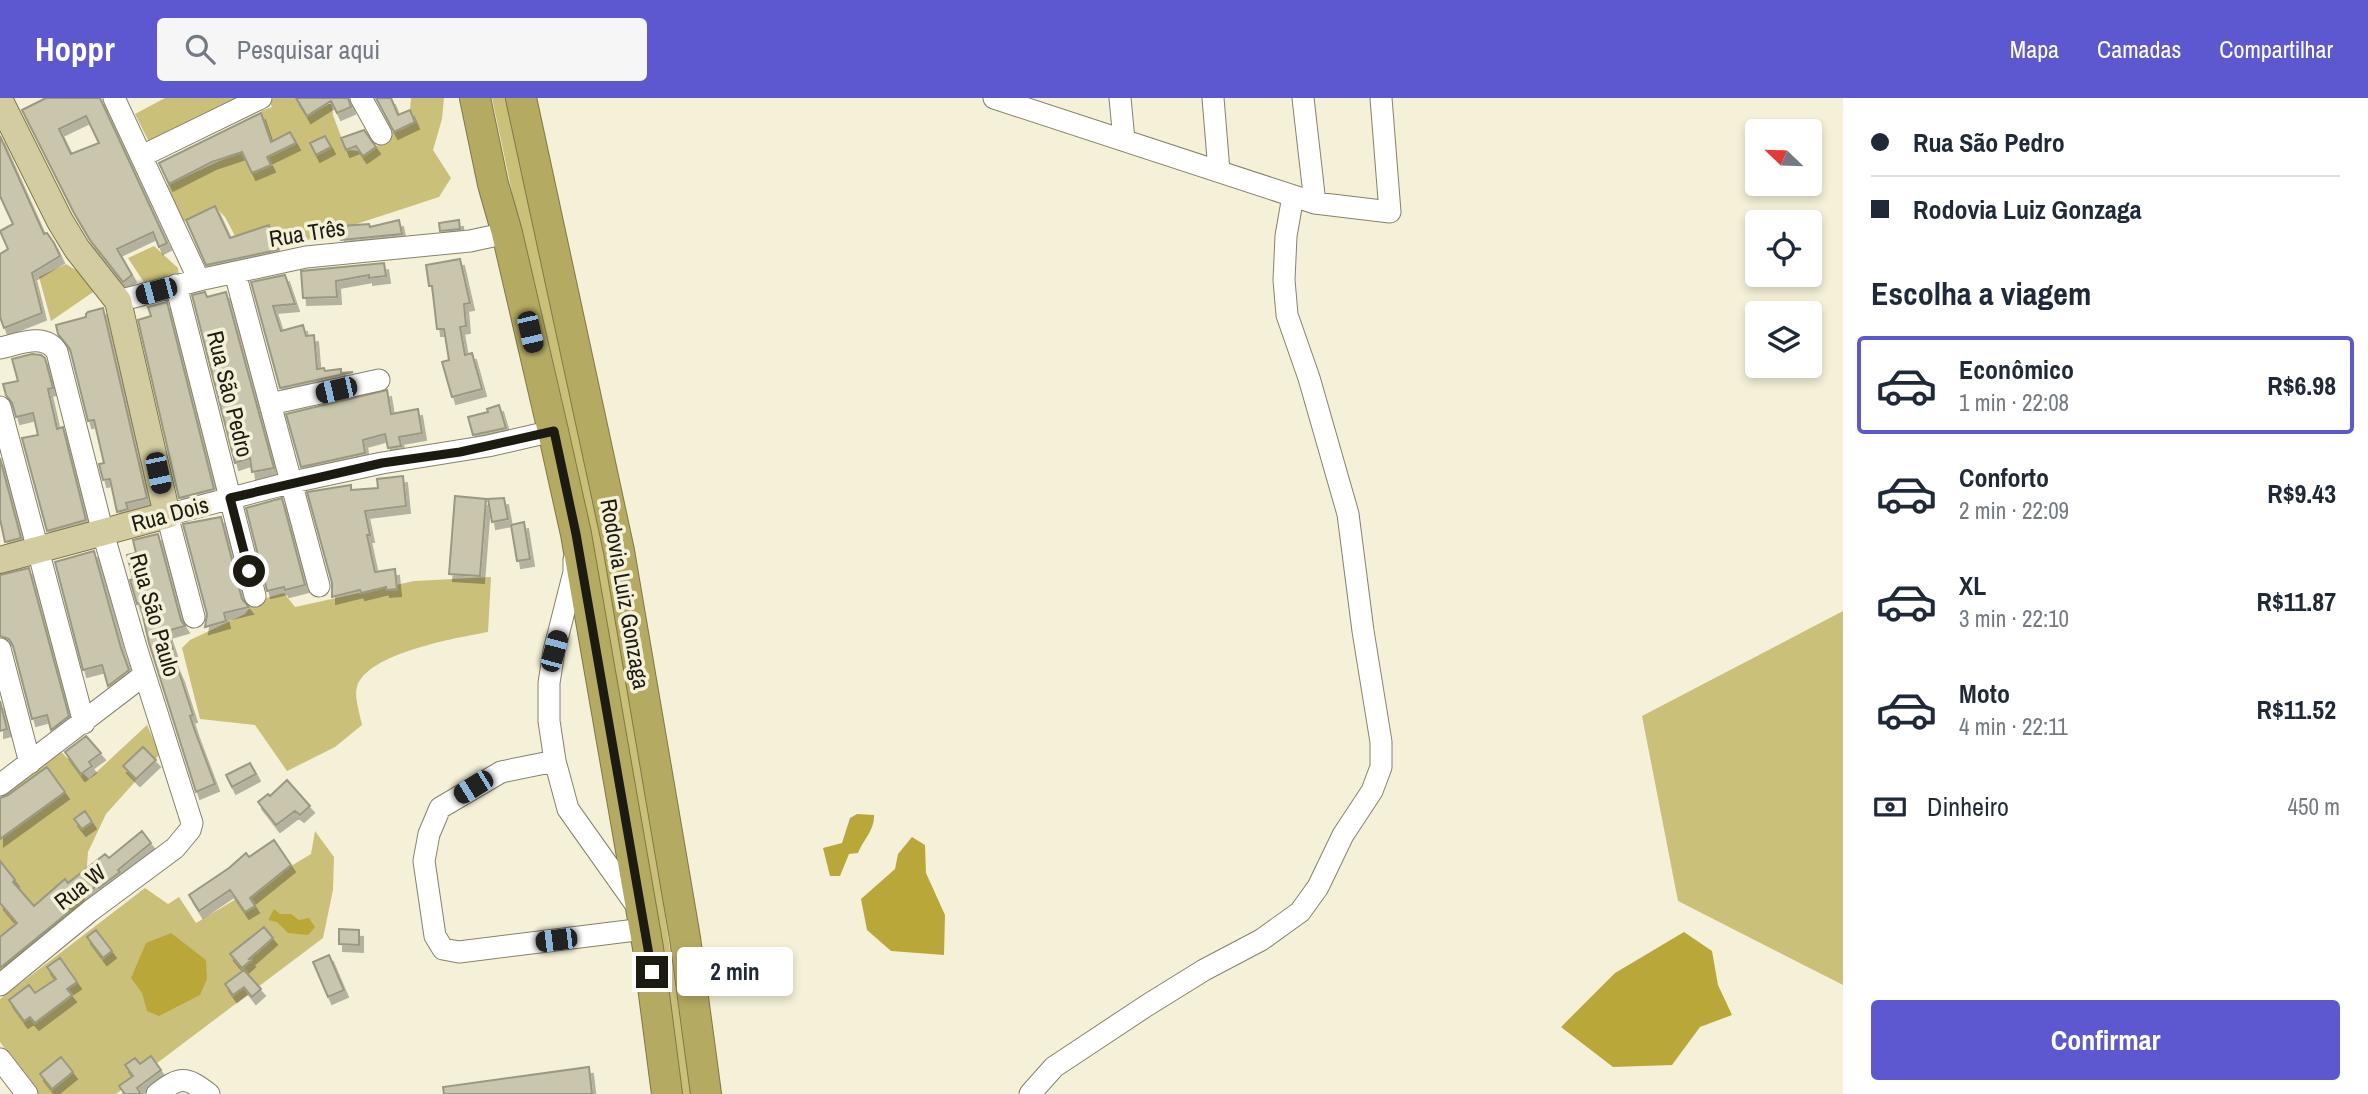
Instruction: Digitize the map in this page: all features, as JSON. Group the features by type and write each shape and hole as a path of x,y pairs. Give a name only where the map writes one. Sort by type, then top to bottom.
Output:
{"highway":[{"name":"Rodovia Luiz Gonzaga","path":"475,98 576,534 643,920 667,1094"},
{"name":"Rodovia Luiz Gonzaga","path":"521,98 619,551 685,938 706,1094"}],"main road":[{"path":"3,102 60,221 77,249 118,301 167,515"},
{"name":"Rua Dois","path":"0,560 167,515"}],"street":[{"path":"114,98 199,280"},
{"path":"142,156 261,98"},
{"path":"361,98 380,134"},
{"path":"994,98 1020,102 1124,140 1315,203 1390,212 1381,98"},
{"path":"1120,98 1124,140"},
{"path":"1213,98 1219,170"},
{"path":"1303,98 1315,203"},
{"path":"1030,1094 1054,1067 1134,1013 1203,970 1261,940 1300,912 1318,887 1343,835 1372,790 1381,768 1381,742 1348,514 1309,378 1287,316 1284,280 1286,236 1293,196"},
{"name":"Rua Três","path":"118,301 176,285 306,257 470,241 507,233"},
{"path":"235,273 293,482 318,586"},
{"name":"Rua São Pedro","path":"176,285 255,596"},
{"name":"Rua São Paulo","path":"0,348 39,340 48,342 57,352 103,533 144,675 191,815 190,830"},
{"path":"270,404 380,380"},
{"path":"0,407 84,723"},
{"name":"Rua Dois","path":"167,515 293,482 382,463 460,452 554,431"},
{"path":"167,515 194,617"},
{"path":"555,761 502,772 440,808 429,834 424,860 435,936 443,949 459,951 643,920 568,809 555,761 549,721 549,683 554,651 574,572 576,534"},
{"path":"0,649 30,763"},
{"path":"0,785 144,675"},
{"name":"Rua W","path":"0,985 90,911 176,848 190,830"},
{"path":"0,1059 27,1094"},
{"path":"157,1094 183,1079 196,1084 209,1094"}],"shaded area":[{"path":"165,98 240,98 149,142 135,114"},
{"path":"296,98 307,116 332,102 333,115 346,150 359,151 363,156 388,134 415,122 410,110 411,98 444,98 442,119 433,150 451,178 439,197 277,250 269,226 235,236 225,217 215,207 183,222 167,185 267,139 261,111 272,107 269,100"},
{"path":"492,98 510,98 628,662 691,1094 678,1094 635,807 562,400 520,230"},
{"path":"154,246 178,268 180,282 147,287 128,258"},
{"path":"66,264 102,286 51,321 39,277"},
{"path":"491,577 488,632 414,649 377,665 364,675 356,691 362,725 335,747 287,771 255,725 200,719 182,648 190,640 245,614 255,601 284,593 295,607 414,581"},
{"path":"1843,611 1843,985 1678,901 1642,716"},
{"path":"147,725 160,754 106,814 88,852 84,907 0,972 0,815 7,790 58,749 89,779"},
{"path":"857,814 874,815 871,830 858,853 849,854 840,876 830,876 823,848 842,843 850,818"},
{"path":"315,831 334,857 333,890 323,938 116,1094 38,1094 0,1042 0,999 145,888 168,904 179,897 196,923 311,854"},
{"path":"912,837 925,845 926,873 945,915 944,955 891,951 867,930 861,899 895,869 898,854"},
{"path":"274,909 280,914 291,914 299,920 309,918 315,927 308,935 288,933 277,922 268,920"},
{"path":"1684,932 1712,951 1718,985 1732,1015 1700,1027 1672,1065 1613,1067 1561,1027 1615,973"},
{"path":"171,933 206,960 207,979 200,995 159,1016 147,1011 142,993 131,978 146,943"}],"building":[{"path":"46,98 100,98 167,243 159,247 153,232 117,249 132,275 123,282 90,240 74,213 22,110","holes":["86,116 99,143 71,154 59,129"]},
{"path":"296,98 348,98 351,107 337,113 331,101 307,116"},
{"path":"376,98 391,98 398,115 410,110 415,122 394,132"},
{"path":"261,113 271,142 290,132 296,143 267,157 271,165 252,173 242,152 212,162 169,184 159,163"},
{"path":"364,130 376,147 363,156 356,146 346,150 341,138"},
{"path":"0,136 44,234 47,233 60,256 32,273 42,313 4,328 0,317 0,254 8,249 0,231 13,224 0,196"},
{"path":"325,136 331,147 316,155 310,143"},
{"path":"215,206 230,238 269,225 277,250 206,265 186,220"},
{"path":"399,220 402,234 341,240 341,226 369,224 370,227"},
{"path":"459,220 460,229 440,231 439,223"},
{"path":"460,259 470,303 464,304 466,326 460,327 465,355 472,353 482,389 452,397 442,362 449,360 444,329 437,329 432,286 429,286 426,265"},
{"path":"384,263 386,276 369,278 369,275 336,281 337,297 303,298 301,271"},
{"path":"285,275 295,304 273,306 281,331 303,325 306,336 314,335 317,369 353,372 280,388 251,282"},
{"path":"205,292 207,297 226,292 274,468 252,472 250,458 235,463 192,295"},
{"path":"167,302 214,489 179,498 138,320 151,316 148,307"},
{"path":"103,308 147,498 126,503 128,509 117,512 110,479 103,480 99,464 104,463 94,420 88,421 70,349 58,334 56,325 86,317 88,312"},
{"path":"32,354 45,358 53,388 48,389 57,429 63,427 86,520 47,531 22,438 38,435 33,413 16,417 3,384 18,381 12,359"},
{"path":"387,390 391,414 418,409 422,433 399,437 401,446 388,448 385,434 363,440 365,453 301,467 286,414"},
{"path":"499,405 506,428 473,435 468,417 488,412 487,409"},
{"path":"0,458 21,538 5,542 0,519"},
{"path":"403,476 406,506 365,511 375,572 395,569 397,589 386,590 386,587 361,593 360,590 332,597 332,583 307,492 351,485 351,490 378,488 377,479"},
{"path":"455,496 486,499 480,576 449,574"},
{"path":"282,498 305,585 267,591 246,508"},
{"path":"504,498 508,519 492,522 488,499"},
{"path":"221,517 242,599 249,607 224,613 226,621 205,627 207,614 183,524"},
{"path":"524,522 530,559 517,561 511,525"},
{"path":"158,534 181,620 185,626 167,631 173,649 169,650 180,675 193,715 190,716 215,784 196,792 149,643 140,603 137,604 130,580 133,579 127,555 136,553 133,540"},
{"path":"94,551 129,670 108,686 102,665 83,670 55,562"},
{"path":"29,568 69,716 51,730 47,715 32,719 13,646 9,639 0,636 0,575"},
{"path":"0,701 7,729 0,731"},
{"path":"86,736 101,753 89,762 92,766 81,774 65,752"},
{"path":"143,747 156,760 136,779 123,766"},
{"path":"250,763 256,774 232,787 226,775"},
{"path":"47,767 65,792 0,839 0,798"},
{"path":"287,780 310,806 300,815 295,811 276,825 258,802 268,794 270,796"},
{"path":"85,811 92,822 82,829 74,819"},
{"path":"142,831 151,843 118,870 120,872 99,888 96,886 68,909 70,911 0,968 0,937 17,923 0,903 0,861 15,880 13,882 34,906 65,879 68,883 105,854 109,858"},
{"path":"274,840 291,865 250,898 255,906 245,912 230,890 199,911 189,895 246,853 249,857"},
{"path":"264,927 273,938 242,968 230,954"},
{"path":"339,929 359,930 359,945 339,944"},
{"path":"96,930 112,951 103,958 87,937"},
{"path":"329,955 344,990 328,997 313,962"},
{"path":"60,958 77,982 67,989 72,995 35,1023 30,1017 24,1021 9,1000 29,985 35,993 56,979 47,967"},
{"path":"244,970 261,989 252,997 244,987 233,995 225,984"},
{"path":"151,1056 161,1070 137,1088 141,1094 125,1094 119,1086 133,1076 125,1065 135,1058 140,1064"},
{"path":"61,1057 73,1072 52,1089 40,1074"},
{"path":"589,1067 592,1094 444,1094 443,1087"}],"route":[{"path":"249,571 230,498 382,463 460,452 554,431 576,534 652,972"}]}
